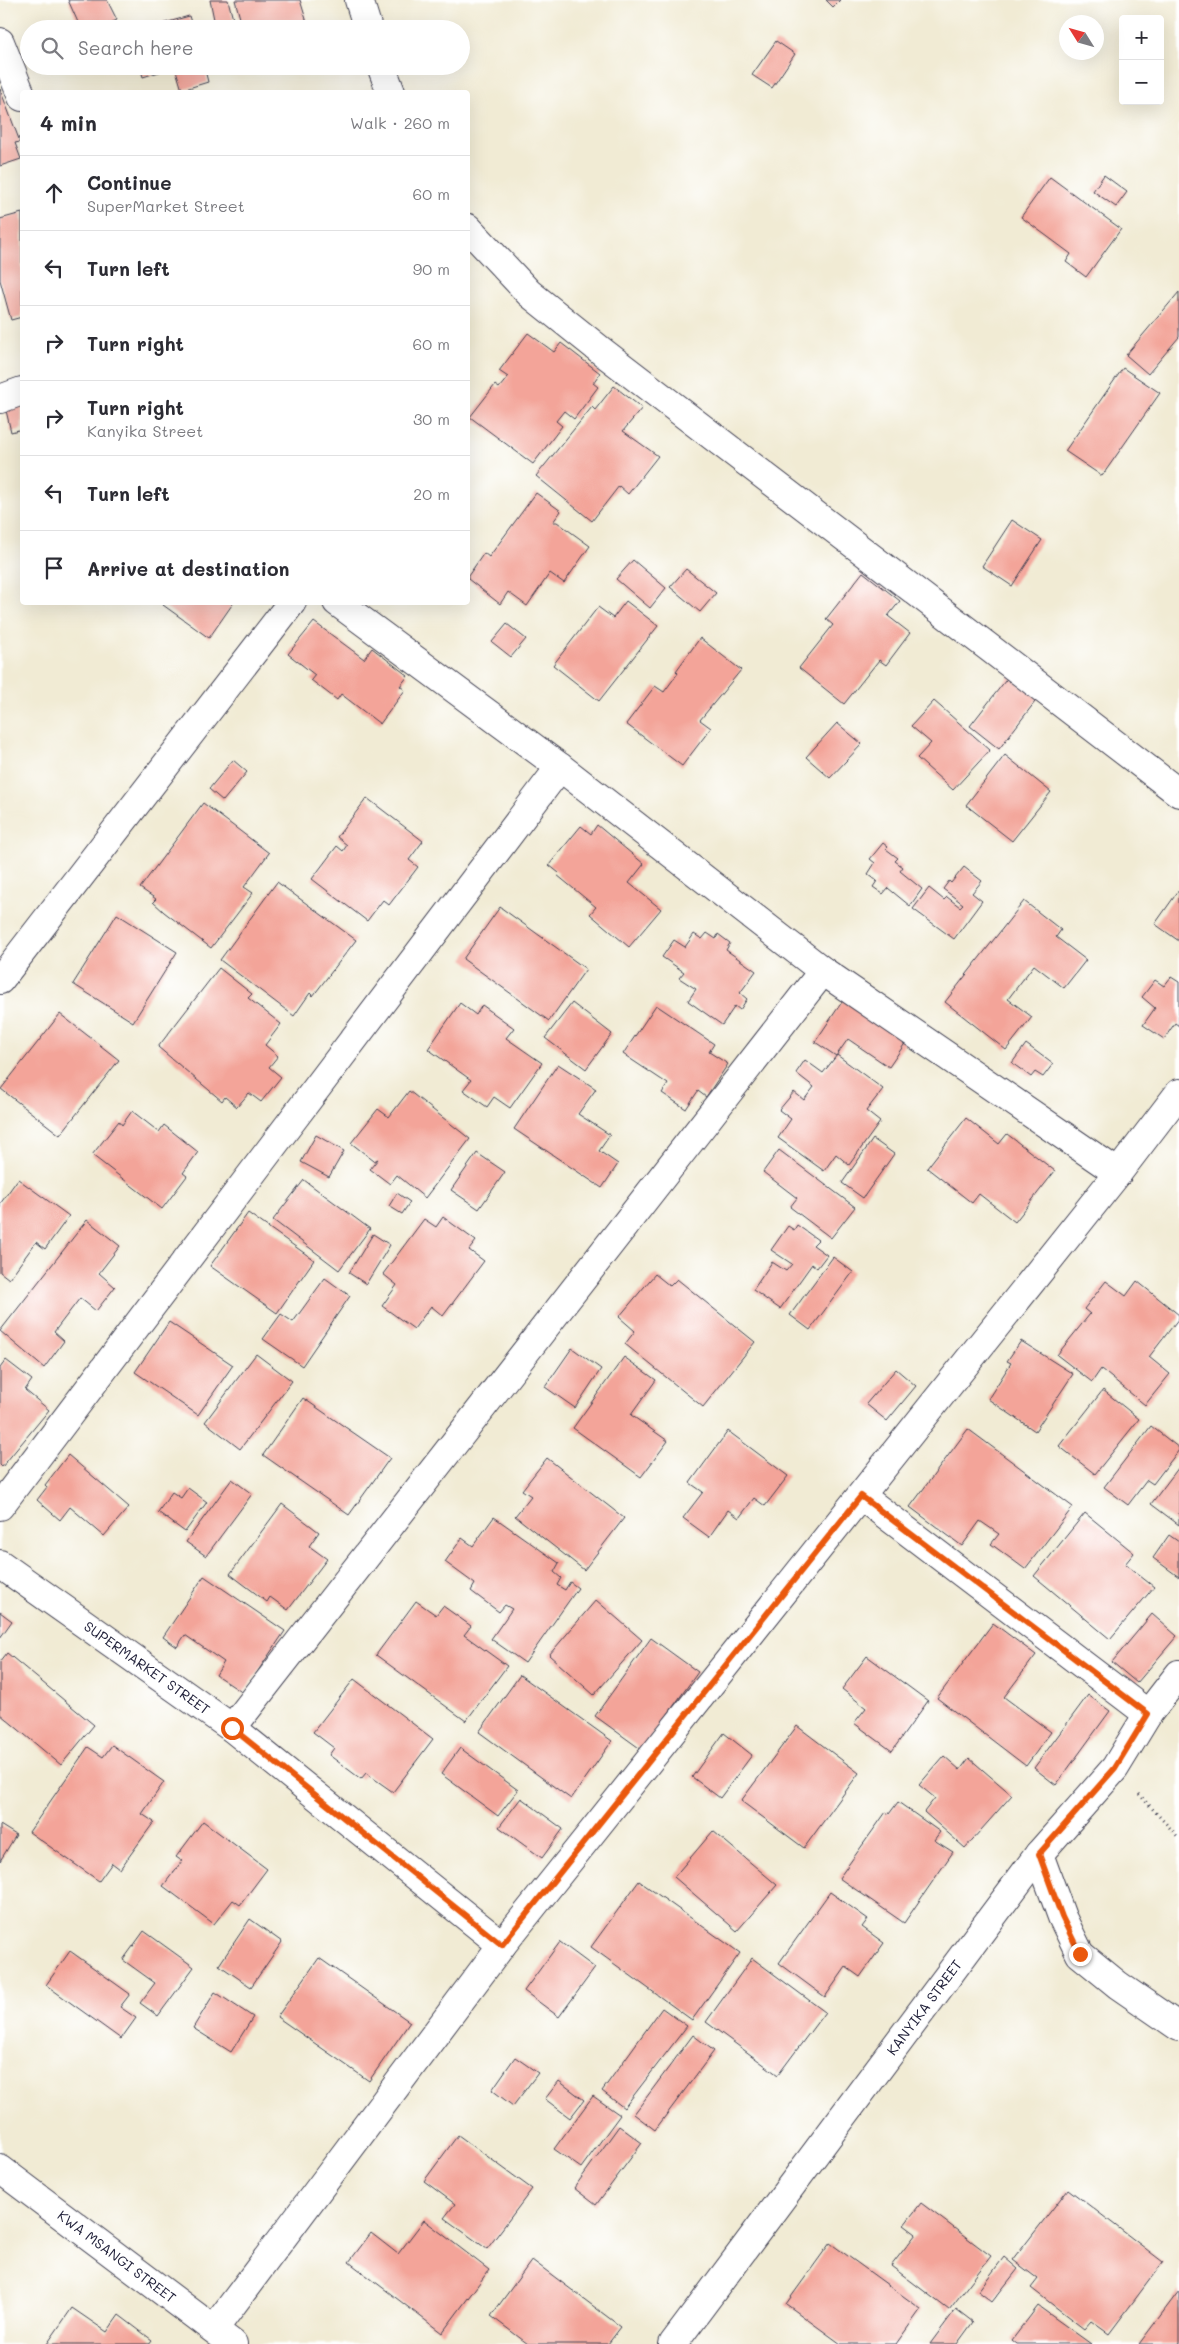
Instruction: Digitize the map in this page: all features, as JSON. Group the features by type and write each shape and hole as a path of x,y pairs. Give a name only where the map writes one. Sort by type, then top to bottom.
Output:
{"street":[{"path":"358,0 365,20"},
{"path":"0,42 20,92"},
{"path":"384,75 389,90"},
{"path":"470,230 529,293 596,347 1179,793"},
{"path":"0,399 20,392"},
{"path":"0,980 290,605"},
{"path":"341,605 560,767 823,971 1118,1173"},
{"path":"0,1506 560,767"},
{"path":"232,1728 823,971"},
{"path":"224,2336 502,1945 1118,1173 1179,1093"},
{"path":"861,1496 1148,1714"},
{"name":"SUPERMARKET STREET","path":"0,1564 232,1728 502,1945"},
{"name":"KANYIKA STREET","path":"673,2344 1039,1854 1115,1768 1148,1714 1179,1674"},
{"path":"1039,1854 1062,1917 1080,1954 1118,1985 1179,2027"},
{"name":"KWA MSANGI STREET","path":"0,2170 224,2336"}],"path":[{"path":"1115,1768 1179,1838"}],"building":[{"path":"68,0 107,0 117,20 77,20"},
{"path":"210,0 228,0 233,20 214,20"},
{"path":"235,0 300,0 306,20 241,20"},
{"path":"826,0 840,0 833,7"},
{"path":"189,16 190,20 175,20"},
{"path":"776,41 795,54 772,88 752,75"},
{"path":"177,75 206,75 208,82 182,90"},
{"path":"0,89 20,142 15,143 20,159 0,166"},
{"path":"1104,175 1127,192 1116,207 1093,191"},
{"path":"1050,177 1121,229 1086,277 1066,262 1071,254 1021,217"},
{"path":"20,214 20,318 11,320 0,280 0,219"},
{"path":"1179,292 1179,337 1148,374 1126,355"},
{"path":"528,333 554,352 561,343 600,373 593,383 598,387 574,419 564,411 556,421 562,426 533,464 470,417 495,385 499,388 508,377 499,371"},
{"path":"1123,368 1160,393 1102,476 1065,451"},
{"path":"614,386 642,408 623,431 658,456 628,494 619,486 592,521 536,476 592,407 595,410"},
{"path":"20,402 20,430 11,432 5,406"},
{"path":"536,493 561,511 553,522 557,522 590,546 564,583 550,573 527,606 508,592 500,604 470,581 470,573 484,553 489,557"},
{"path":"1012,520 1042,540 1012,586 982,566"},
{"path":"633,560 666,588 650,608 616,579"},
{"path":"686,569 716,593 700,612 670,587"},
{"path":"863,572 900,601 888,616 910,633 886,665 879,660 844,704 799,668 833,625 826,619"},
{"path":"626,601 658,626 599,701 553,665 598,607 613,618"},
{"path":"163,605 232,605 209,638"},
{"path":"314,622 364,659 372,648 408,676 400,686 405,690 380,724 341,694 337,700 311,680 315,675 288,654"},
{"path":"507,624 526,639 511,657 492,642"},
{"path":"700,638 741,670 700,720 711,728 682,766 626,724 655,686 664,692 678,673 676,671"},
{"path":"1009,676 1038,698 999,749 970,726"},
{"path":"934,701 990,750 953,790 917,758 931,743 911,726"},
{"path":"837,723 862,744 830,778 806,757"},
{"path":"1005,755 1051,792 1012,841 966,805"},
{"path":"233,760 247,772 223,801 209,789"},
{"path":"367,798 423,841 409,860 418,867 389,905 383,900 367,921 312,879 337,846 343,851 347,845 337,837"},
{"path":"203,803 269,853 244,887 253,893 211,948 164,912 153,902 156,899 140,888"},
{"path":"597,825 644,864 629,883 661,909 629,947 590,914 596,907 557,875 559,873 549,865 581,826 591,834"},
{"path":"883,843 888,847 886,849 898,858 895,861 903,867 900,871 922,889 910,906 888,888 883,894 873,887 877,881 868,874 875,863 870,859"},
{"path":"964,867 982,881 972,893 982,901 954,939 913,909 929,888 944,900 947,897 960,907 963,904 943,889 949,881 951,883"},
{"path":"277,882 356,940 313,996 310,993 294,1016 220,960"},
{"path":"1179,890 1179,941 1155,924"},
{"path":"1024,901 1061,930 1056,937 1086,960 1064,988 1034,965 1008,999 1032,1017 1006,1050 945,1002"},
{"path":"500,907 586,969 549,1021 463,959"},
{"path":"117,914 177,952 133,1022 73,984"},
{"path":"707,933 716,939 718,934 730,943 726,950 756,971 740,993 747,999 740,1010 735,1006 722,1025 688,1001 696,989 679,978 684,972 662,957 674,940 685,947 694,934 702,939"},
{"path":"219,968 252,994 248,998 281,1024 265,1045 278,1056 269,1067 281,1077 261,1102 249,1093 237,1107 225,1097 222,1101 158,1047"},
{"path":"1171,977 1179,982 1179,1026 1175,1023 1164,1039 1143,1025 1155,1008 1142,997 1155,980 1164,986"},
{"path":"846,996 908,1039 889,1067 848,1039 836,1056 815,1042"},
{"path":"460,1003 476,1015 482,1005 514,1028 506,1038 542,1063 510,1108 494,1097 487,1107 463,1090 471,1080 428,1049"},
{"path":"572,1003 612,1034 586,1069 545,1038"},
{"path":"656,1005 714,1044 709,1052 728,1064 706,1097 698,1091 686,1109 662,1093 668,1084 623,1054"},
{"path":"60,1014 119,1060 60,1135 1,1089"},
{"path":"1026,1044 1053,1064 1043,1077 1035,1072 1031,1077 1012,1063"},
{"path":"837,1055 883,1089 866,1111 880,1122 849,1165 836,1154 824,1171 778,1138 791,1119 779,1110 794,1092 804,1100 814,1087 796,1073 805,1060 823,1073"},
{"path":"558,1064 596,1089 578,1114 610,1135 599,1151 618,1164 602,1188 514,1129"},
{"path":"409,1091 470,1139 425,1198 397,1175 390,1184 370,1169 378,1159 374,1161 351,1143 378,1109 389,1117"},
{"path":"132,1111 159,1132 164,1125 198,1152 183,1173 187,1176 162,1209 92,1155 119,1121 122,1125"},
{"path":"966,1118 999,1144 1007,1134 1055,1171 1015,1222 979,1194 972,1203 927,1168"},
{"path":"316,1135 344,1151 329,1177 301,1162"},
{"path":"873,1139 894,1154 863,1198 842,1183"},
{"path":"779,1150 855,1207 831,1238 790,1207 797,1198 763,1172"},
{"path":"477,1153 505,1172 479,1209 451,1190"},
{"path":"18,1179 69,1216 45,1249 36,1242 9,1279 0,1272 0,1204"},
{"path":"304,1180 370,1229 339,1270 273,1220"},
{"path":"397,1193 410,1202 402,1214 389,1206"},
{"path":"248,1213 314,1260 277,1313 210,1266"},
{"path":"443,1217 476,1241 469,1250 484,1261 443,1316 431,1306 414,1329 382,1306 397,1285 383,1274 424,1219 436,1227"},
{"path":"87,1220 120,1246 99,1273 115,1287 96,1311 80,1298 54,1332 64,1341 44,1368 0,1331"},
{"path":"797,1225 818,1240 813,1245 827,1255 817,1268 812,1264 780,1309 753,1290 772,1262 786,1271 792,1264 771,1250 788,1226 794,1230"},
{"path":"373,1234 390,1245 366,1284 349,1273"},
{"path":"833,1257 853,1272 810,1330 790,1315"},
{"path":"655,1274 670,1286 677,1279 755,1342 703,1407 625,1344 635,1331 619,1317"},
{"path":"325,1278 350,1296 302,1366 263,1339 281,1314 293,1322"},
{"path":"1106,1281 1126,1296 1137,1281 1179,1315 1179,1318 1149,1357 1170,1374 1145,1405 1101,1369 1092,1382 1057,1355 1090,1314 1084,1309"},
{"path":"169,1322 233,1365 198,1415 135,1372"},
{"path":"1021,1341 1073,1374 1035,1431 988,1399 1011,1363 1007,1361"},
{"path":"572,1348 601,1369 575,1408 545,1387"},
{"path":"256,1354 292,1381 240,1449 205,1422"},
{"path":"624,1357 656,1380 631,1415 668,1441 641,1477 573,1428"},
{"path":"6,1360 32,1380 25,1390 49,1410 2,1467 0,1465 0,1368"},
{"path":"896,1369 916,1386 887,1421 866,1404"},
{"path":"1103,1390 1139,1419 1095,1474 1059,1446"},
{"path":"303,1398 390,1458 349,1515 263,1455"},
{"path":"1151,1426 1179,1448 1179,1450 1153,1484 1147,1480 1128,1505 1104,1487"},
{"path":"968,1429 1073,1507 1025,1569 991,1544 999,1534 980,1521 962,1546 910,1507"},
{"path":"728,1431 788,1476 765,1506 754,1498 739,1518 728,1510 709,1537 683,1518 703,1492 690,1483"},
{"path":"68,1455 129,1507 104,1536 70,1507 60,1520 37,1500 47,1487 45,1485"},
{"path":"547,1458 624,1518 584,1570 515,1516 531,1496 522,1490"},
{"path":"1179,1467 1179,1525 1151,1504"},
{"path":"232,1479 252,1494 206,1556 186,1542"},
{"path":"188,1488 207,1502 185,1532 158,1512 172,1492 181,1498"},
{"path":"282,1504 319,1532 309,1546 327,1559 288,1610 270,1597 267,1602 230,1574"},
{"path":"1085,1513 1134,1553 1125,1564 1154,1587 1110,1639 1034,1576"},
{"path":"494,1517 559,1563 554,1572 561,1578 557,1585 565,1590 570,1582 578,1588 525,1663 491,1639 512,1609 505,1605 499,1612 471,1591 475,1584 445,1562 462,1538 473,1546"},
{"path":"1169,1535 1179,1542 1179,1577 1153,1558"},
{"path":"204,1576 285,1631 243,1693 216,1675 224,1662 185,1635 177,1647 163,1637"},
{"path":"596,1600 642,1640 594,1695 549,1655"},
{"path":"416,1601 436,1615 443,1606 471,1626 464,1635 507,1666 466,1721 376,1655"},
{"path":"0,1612 12,1621 0,1638"},
{"path":"1152,1614 1177,1636 1137,1683 1112,1662"},
{"path":"993,1623 1036,1655 1004,1697 1051,1732 1026,1766 937,1698"},
{"path":"651,1638 698,1672 642,1750 595,1716"},
{"path":"7,1653 94,1725 61,1765 0,1714 0,1662"},
{"path":"867,1656 928,1701 892,1751 854,1723 866,1708 842,1689"},
{"path":"520,1675 612,1741 571,1799 479,1732"},
{"path":"354,1679 433,1739 393,1792 366,1773 361,1779 329,1755 334,1748 313,1732"},
{"path":"1088,1695 1110,1711 1056,1785 1034,1768"},
{"path":"797,1726 859,1773 804,1848 741,1801"},
{"path":"724,1733 752,1755 720,1798 692,1777"},
{"path":"112,1745 164,1782 142,1814 154,1822 120,1869 112,1863 99,1881 29,1832 88,1747 103,1757"},
{"path":"460,1748 518,1790 498,1816 441,1774"},
{"path":"944,1756 960,1770 969,1758 1012,1795 965,1848 924,1812 935,1798 919,1785"},
{"path":"521,1798 563,1829 542,1858 499,1827"},
{"path":"898,1802 940,1832 934,1840 953,1852 904,1923 839,1878 886,1812 889,1814"},
{"path":"203,1821 267,1869 240,1905 233,1900 214,1924 163,1886 182,1861 176,1857"},
{"path":"0,1825 16,1835 0,1861"},
{"path":"713,1831 777,1885 737,1931 674,1877"},
{"path":"639,1881 740,1953 692,2020 591,1947"},
{"path":"830,1892 868,1919 862,1927 884,1943 860,1977 846,1967 825,1997 779,1963"},
{"path":"250,1919 282,1942 251,1987 219,1965"},
{"path":"144,1931 194,1967 158,2016 140,2003 155,1983 123,1960"},
{"path":"560,1942 595,1968 559,2017 524,1991"},
{"path":"70,1951 130,1994 120,2007 136,2018 121,2039 46,1985"},
{"path":"319,1958 410,2022 369,2081 277,2017"},
{"path":"752,1958 825,2012 778,2075 706,2022"},
{"path":"215,1992 253,2017 231,2052 193,2028"},
{"path":"662,2008 687,2026 624,2108 602,2091"},
{"path":"693,2035 714,2051 655,2130 634,2114"},
{"path":"515,2057 538,2073 513,2106 492,2090"},
{"path":"559,2081 584,2100 570,2118 545,2099"},
{"path":"593,2096 620,2115 581,2168 554,2149"},
{"path":"619,2126 642,2143 596,2205 574,2188"},
{"path":"458,2135 532,2189 487,2249 444,2218 455,2204 424,2181"},
{"path":"1068,2189 1163,2262 1109,2334 1091,2321 1084,2329 1031,2288 1038,2279 1013,2260"},
{"path":"921,2203 991,2256 949,2310 891,2266 916,2234 904,2225"},
{"path":"424,2220 489,2270 442,2333 349,2262 371,2233 398,2254"},
{"path":"830,2243 921,2309 896,2344 841,2344 786,2304"},
{"path":"1004,2257 1018,2269 992,2302 978,2291"},
{"path":"532,2260 621,2327 608,2344 528,2344 491,2316"},
{"path":"1179,2291 1179,2344 1139,2344"},
{"path":"1038,2306 1091,2344 1017,2344 1012,2340"},
{"path":"72,2308 107,2332 119,2315 152,2340 149,2344 47,2344"},
{"path":"956,2309 973,2322 957,2344 930,2344"}],"route":[{"path":"232,1728 502,1945 861,1496 1148,1714 1115,1768 1039,1854 1062,1917 1080,1954"}]}
